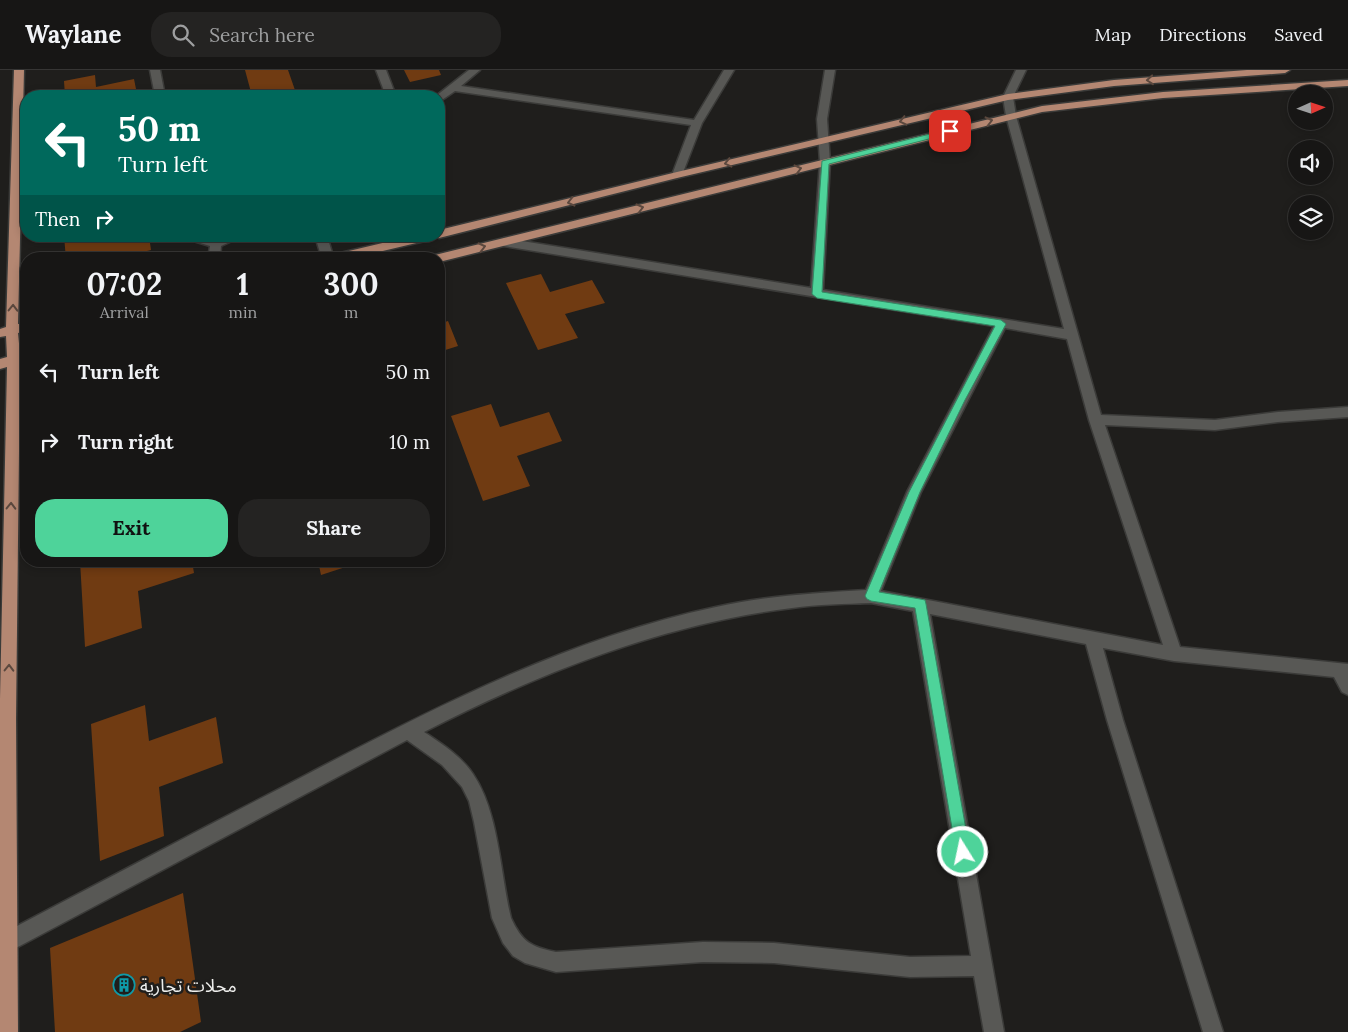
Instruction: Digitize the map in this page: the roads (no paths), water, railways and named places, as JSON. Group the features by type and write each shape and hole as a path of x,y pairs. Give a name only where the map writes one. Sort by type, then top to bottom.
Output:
{"main road":[{"path":"8,1032 4,1005 7,942 13,330 19,70"},
{"path":"445,233 677,175 1008,97 1114,83 1286,70"},
{"path":"445,257 1011,116 1091,102 1164,95 1348,83"},
{"path":"362,252 404,242"}],"street":[{"path":"155,70 159,90"},
{"path":"381,70 389,90"},
{"path":"445,94 475,70"},
{"path":"677,175 697,122 729,70"},
{"path":"817,294 825,162 822,119 830,70"},
{"path":"1021,70 1008,97 1011,116 1096,420 1174,654"},
{"path":"453,88 697,122"},
{"path":"210,242 216,244 221,242"},
{"path":"504,242 1072,335"},
{"path":"215,252 216,244"},
{"path":"871,596 914,492 1001,324"},
{"path":"1096,420 1215,425 1332,412 1348,412"},
{"path":"7,942 407,730 518,679 602,646 697,618 774,602 838,596 871,596 1174,654 1343,670 1348,687"},
{"path":"920,604 994,1032"},
{"path":"1092,638 1115,720 1213,1032"},
{"path":"407,730 446,757 468,782 485,823 498,904 505,930 520,949 535,958 556,962 703,952 774,953 910,966 983,966"}],"place":[{"name":"محلات تجارية","path":"124,985"}]}
